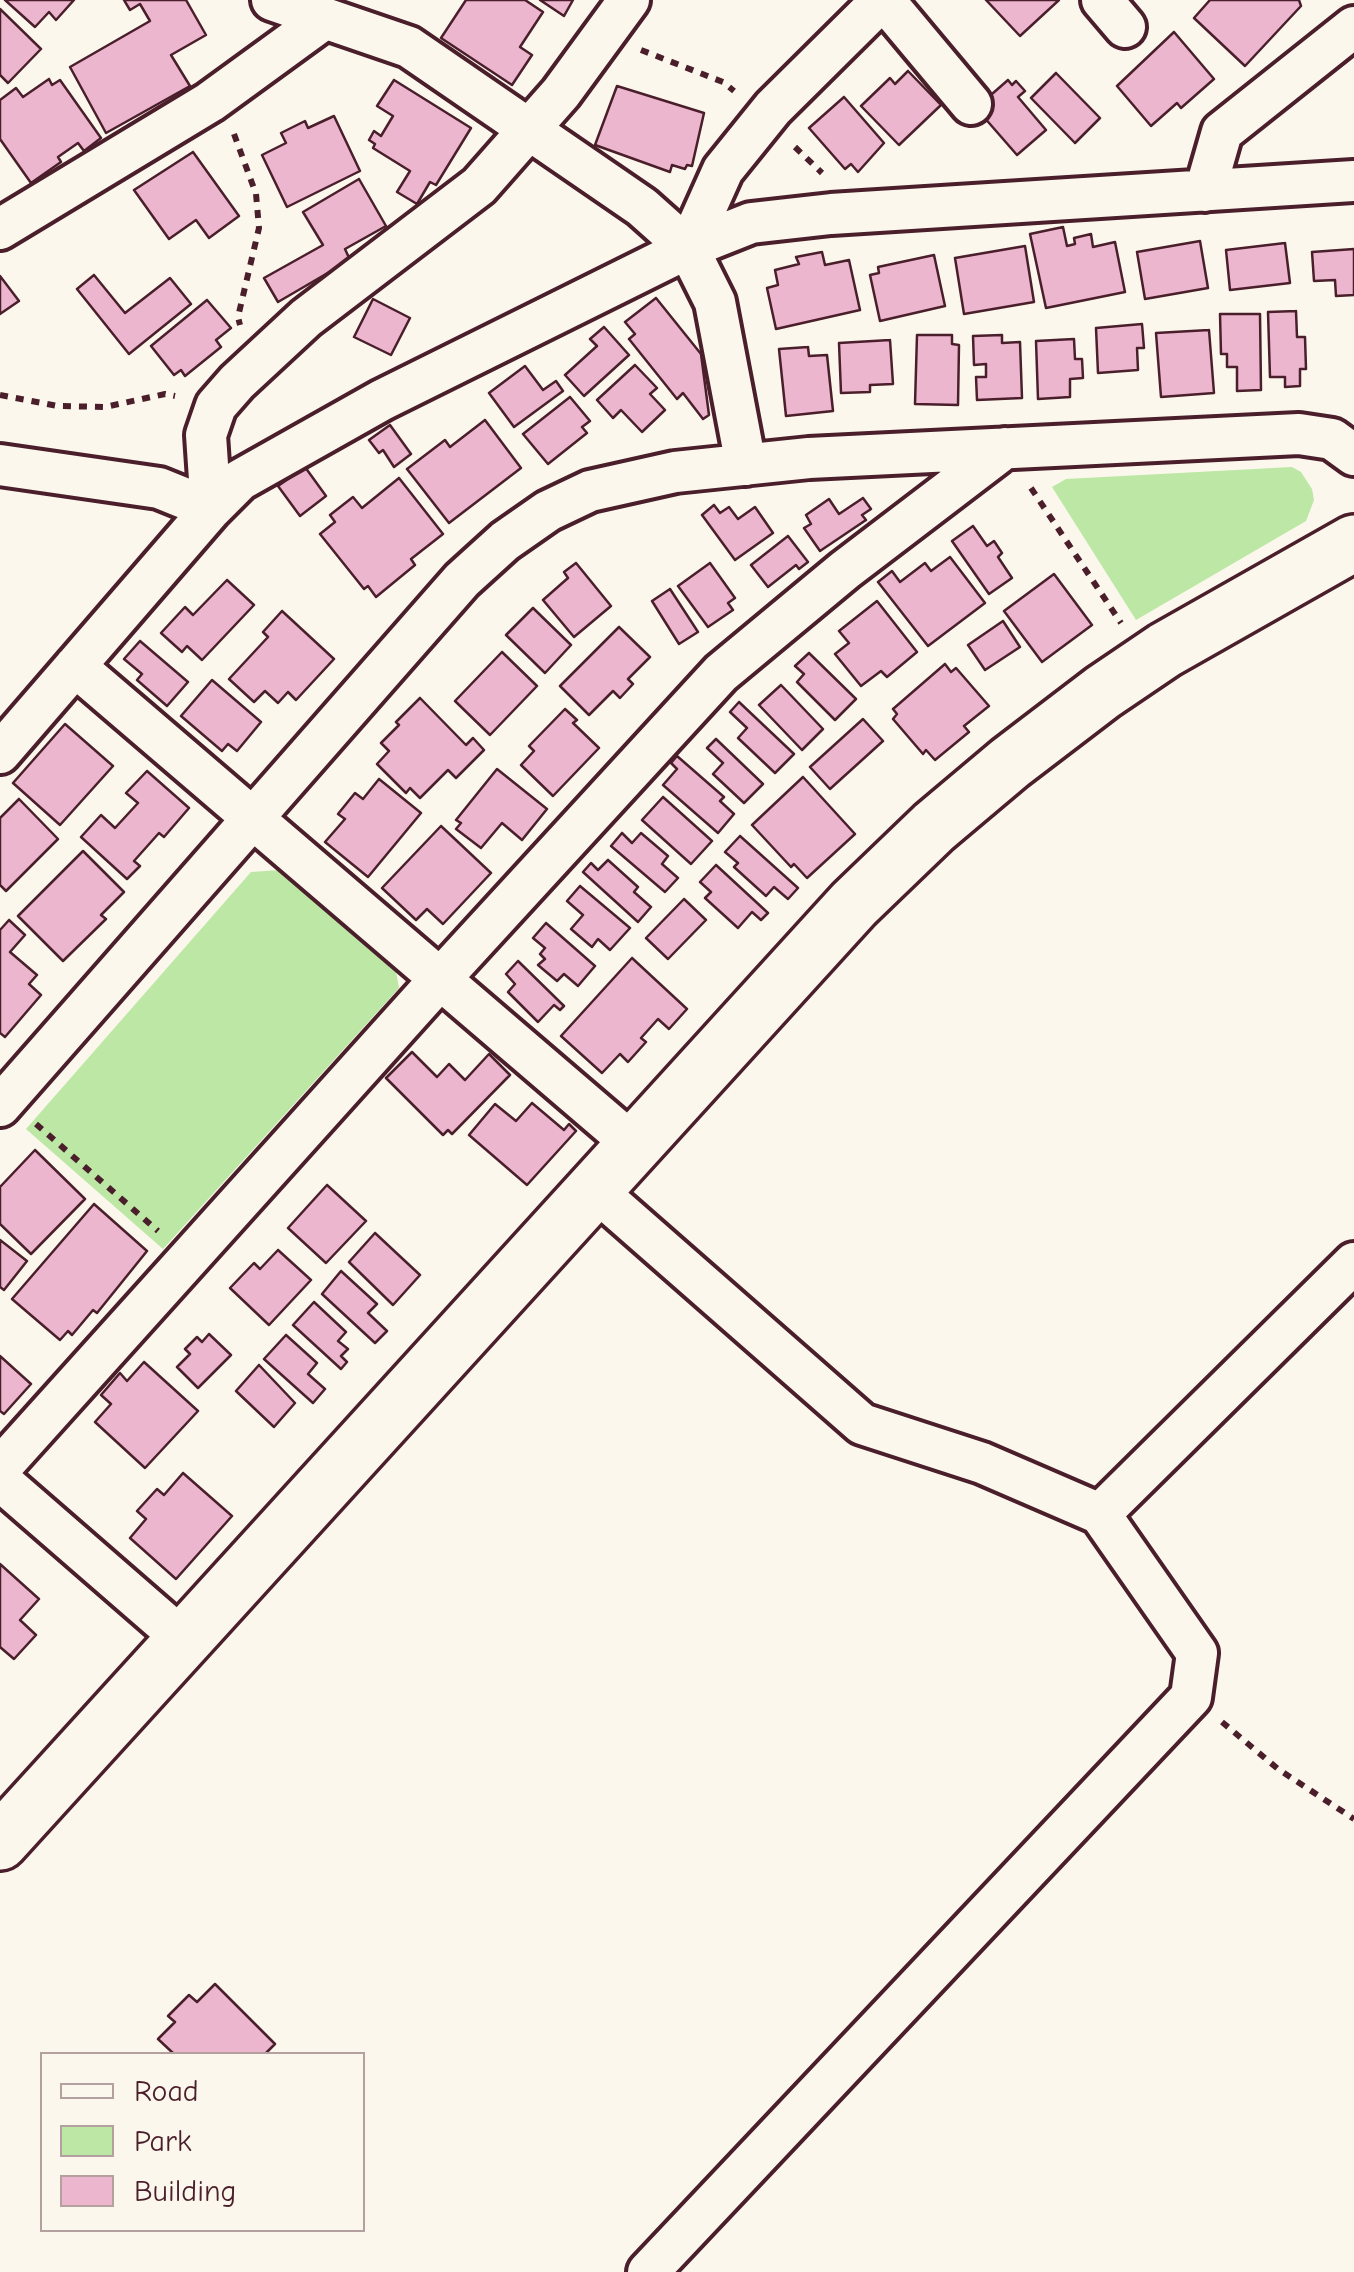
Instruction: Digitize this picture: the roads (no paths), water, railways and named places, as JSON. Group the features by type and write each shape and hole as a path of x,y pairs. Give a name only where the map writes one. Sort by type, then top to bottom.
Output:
{"street":[{"path":"272,0 408,47 642,206 688,248 715,302 746,464"},
{"path":"211,509 206,435 216,406 306,318 480,186 561,94 630,0"},
{"path":"688,248 723,170 774,108 883,0 971,104"},
{"path":"1338,0 1354,19"},
{"path":"0,229 220,95 324,18"},
{"path":"1206,191 1222,132 1354,26"},
{"path":"0,754 240,480 399,391 688,248 751,224 831,214 1354,182"},
{"path":"4,1102 462,580 505,541 548,511 590,491 674,472 808,458 1299,434 1332,439 1354,455"},
{"path":"0,1468 721,674 845,570 1005,448"},
{"path":"0,466 159,488 211,509"},
{"path":"0,1842 854,904 934,827 1010,763 1147,662 1255,596 1354,543"},
{"path":"76,666 634,1146"},
{"path":"594,1189 862,1424 982,1463 1100,1514 1197,1653 1191,1696 648,2272"},
{"path":"1100,1514 1354,1263"},
{"path":"0,1480 184,1640"}]}
